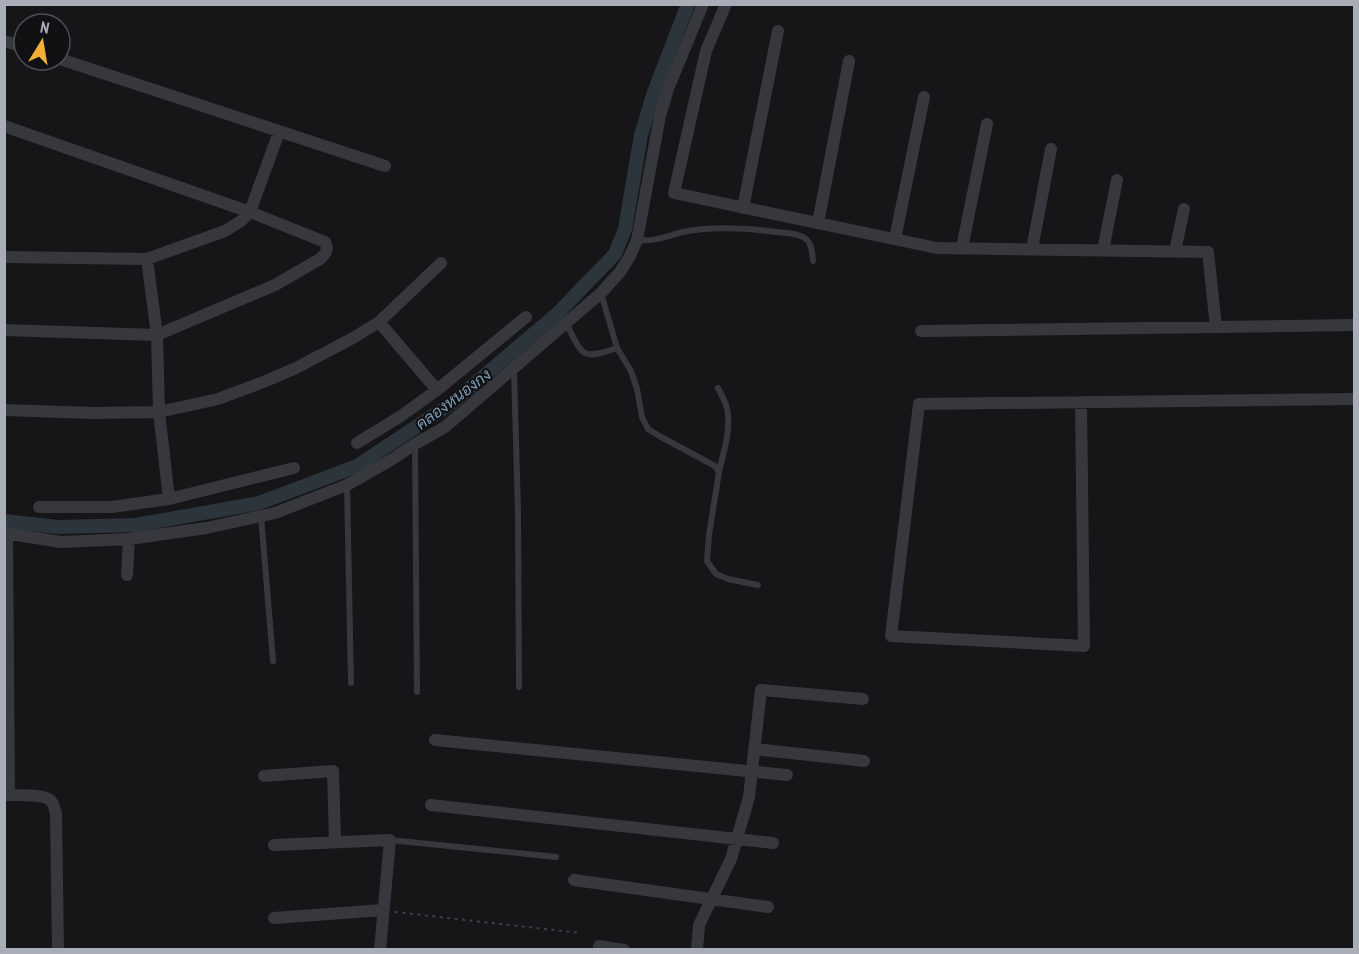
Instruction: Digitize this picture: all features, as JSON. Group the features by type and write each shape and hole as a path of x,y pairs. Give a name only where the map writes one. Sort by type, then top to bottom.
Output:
{"street":[{"path":"58,950 56,814 53,803 50,799 43,797 7,795 6,533 61,542 129,539 206,528 275,513 347,484 445,426 601,293 620,272 630,256 637,240 660,116 668,89 703,4"},
{"path":"726,4 706,51 674,193 937,248 1208,252 1216,327"},
{"path":"744,208 778,31"},
{"path":"818,223 849,61"},
{"path":"72,63 385,166"},
{"path":"895,239 924,97"},
{"path":"962,248 987,124"},
{"path":"4,126 250,212 325,242 328,247 326,254 275,285 158,335 4,330"},
{"path":"4,257 147,259 225,231 250,212 279,132"},
{"path":"1032,249 1051,149"},
{"path":"1103,250 1117,180"},
{"path":"1175,251 1184,209"},
{"path":"147,259 158,335 159,412 169,499"},
{"path":"4,410 93,413 159,412 218,399 266,381 321,355 379,322 441,263"},
{"path":"357,443 401,416 436,390 526,317"},
{"path":"379,322 436,390"},
{"path":"921,331 1354,325"},
{"path":"1081,402 1084,646 891,636 919,404 1081,402 1354,399"},
{"path":"39,507 112,507 169,499 294,468"},
{"path":"127,575 129,539"},
{"path":"697,950 699,925 731,860 749,797 761,690 863,699"},
{"path":"435,740 787,775"},
{"path":"754,749 864,761"},
{"path":"264,776 333,771 336,842"},
{"path":"431,805 773,843"},
{"path":"274,845 390,840 380,950"},
{"path":"574,880 768,907"},
{"path":"274,918 383,910"},
{"path":"599,946 624,950"}],"lane":[{"path":"637,240 654,241 683,232 708,229 752,229 789,233 804,237 811,244 813,261"},
{"path":"601,293 617,348 631,371 637,388 642,417 648,429 715,466 719,472"},
{"path":"566,322 581,351 588,354 599,354 617,348"},
{"path":"514,369 519,687"},
{"path":"718,388 728,414 727,433 709,535 707,561 716,574 758,585"},
{"path":"415,444 417,692"},
{"path":"347,484 351,684"},
{"path":"261,516 273,661"},
{"path":"390,840 556,857"}],"path":[{"path":"383,910 580,933"}],"waterway":[{"name":"คลองหนองกง","path":"4,521 58,527 136,525 259,503 357,466 452,403 557,314 615,254 625,229 641,135 654,92 688,4"}]}
